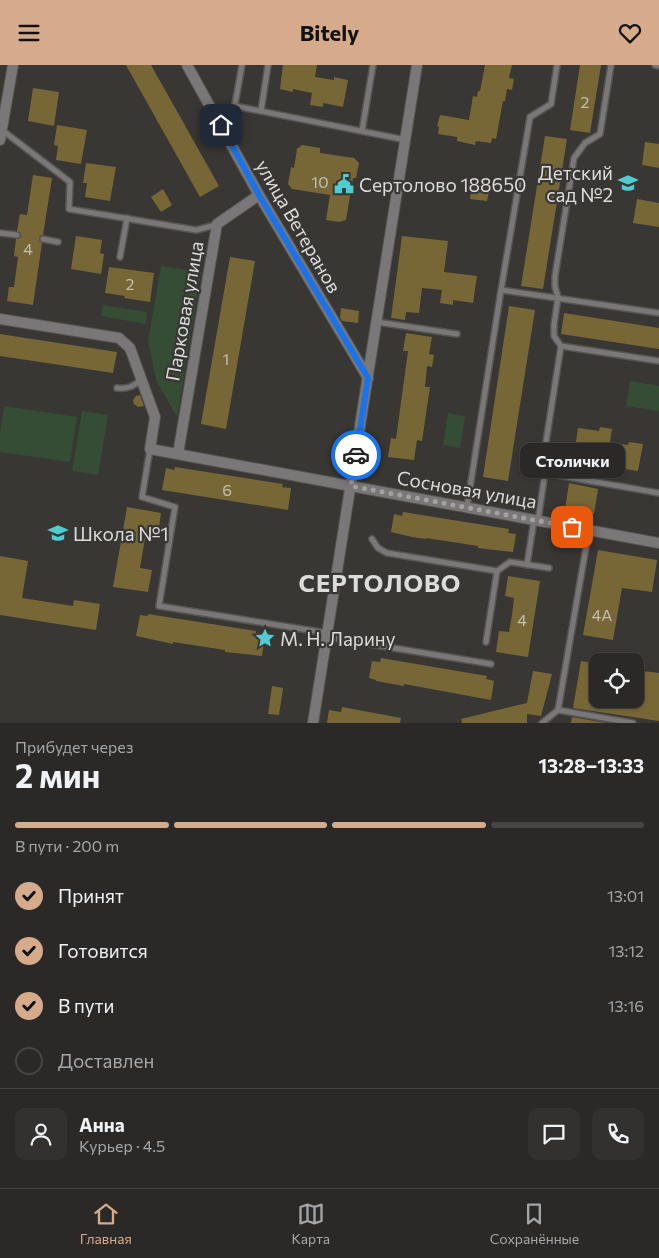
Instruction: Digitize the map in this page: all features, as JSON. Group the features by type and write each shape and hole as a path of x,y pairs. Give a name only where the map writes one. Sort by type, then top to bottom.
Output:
{"street":[{"path":"1,135 3,100 13,65"},
{"name":"улица Ветеранов","path":"187,65 259,195 368,378"},
{"path":"314,723 418,65"},
{"name":"Парковая улица","path":"178,454 217,225 259,195"},
{"path":"0,319 119,338 130,348 155,417 150,449"},
{"name":"Сосновая улица","path":"150,449 659,543"}],"lane":[{"path":"229,141 242,65"},
{"path":"260,111 268,65"},
{"path":"362,131 373,65"},
{"path":"467,507 530,117 551,104 557,65"},
{"path":"527,565 545,473 543,461 561,346 554,336 558,297 555,287 555,276 574,158 584,143 600,135 611,65"},
{"path":"235,106 406,139"},
{"path":"1,135 70,182 69,209 196,230 217,225"},
{"path":"120,257 127,218"},
{"path":"0,233 17,235"},
{"path":"43,239 58,242"},
{"path":"501,290 659,313"},
{"path":"377,322 457,334"},
{"path":"561,346 659,361"},
{"path":"116,387 131,388 141,379"},
{"path":"150,449 142,497 176,507 159,605 491,664"},
{"path":"545,473 659,493"},
{"path":"542,723 558,710 588,530"},
{"path":"372,539 378,548 387,553 497,571 510,562 549,568"},
{"path":"486,641 497,571"},
{"path":"558,710 632,723"}],"green space":[{"path":"161,266 201,272 177,417 156,380 148,341"},
{"path":"103,305 147,312 146,324 101,316"},
{"path":"630,381 659,386 659,411 626,406"},
{"path":"4,406 77,417 70,462 0,452 0,433"},
{"path":"82,411 108,415 98,475 72,471"},
{"path":"448,413 465,416 460,448 443,445"}],"building":[{"path":"126,65 151,65 219,186 200,197"},
{"path":"283,65 317,65 315,77 334,80 334,77 348,80 343,107 323,103 323,107 310,105 312,93 293,89 293,92 280,89"},
{"path":"485,65 512,65 509,78 514,79 512,90 507,89 505,101 503,101 496,139 492,138 491,143 476,141 475,145 457,141 457,137 438,134 439,127 437,126 440,115 469,120 473,96 477,97 478,91 480,91"},
{"path":"580,65 601,65 590,133 570,130"},
{"path":"33,88 59,92 54,126 28,121"},
{"path":"57,125 87,130 81,164 56,160 58,146 54,145"},
{"path":"545,136 567,139 543,289 521,286"},
{"path":"645,142 659,144 659,168 642,165"},
{"path":"302,145 320,148 320,153 354,158 359,163 356,178 353,178 346,220 339,222 326,220 330,195 292,189 288,184 291,167 294,168 297,149"},
{"path":"86,163 116,167 110,201 85,197 87,183 83,183"},
{"path":"33,175 52,178 43,235 39,239 42,243 33,305 7,301 9,287 14,287 18,257 14,256 16,239 20,238 21,235 17,231 20,214 27,215"},
{"path":"472,184 490,187 487,201 470,199"},
{"path":"163,189 172,205 161,212 151,197"},
{"path":"637,199 659,203 659,227 633,223"},
{"path":"76,236 102,240 100,253 104,254 101,274 71,269"},
{"path":"402,236 448,241 444,272 477,276 473,303 453,300 453,305 440,303 442,290 422,288 419,313 406,312 405,320 391,318"},
{"path":"230,257 255,261 226,429 201,424"},
{"path":"109,267 154,273 150,302 105,293"},
{"path":"509,306 535,310 508,481 483,477"},
{"path":"341,308 359,311 358,323 342,321 340,317"},
{"path":"564,313 659,328 659,349 561,334"},
{"path":"406,333 432,337 429,354 434,355 432,367 427,366 425,387 430,387 422,441 417,440 414,460 388,457 391,438 396,439 408,351 403,351"},
{"path":"0,334 117,352 113,373 0,356"},
{"path":"140,395 144,406 138,407 134,404 133,400 136,396"},
{"path":"600,427 612,429 610,442 628,445 629,442 643,444 638,471 618,468 618,472 605,470 607,458 574,455 578,428 599,431"},
{"path":"175,467 283,484 282,487 291,488 288,510 162,490 166,468 174,470"},
{"path":"569,483 598,489 594,514 565,509"},
{"path":"127,507 161,513 158,534 146,532 140,568 152,570 148,592 113,587"},
{"path":"403,512 509,529 508,533 516,534 513,552 478,548 478,546 412,537 391,532 394,514 402,516"},
{"path":"598,550 657,560 652,592 622,588 613,640 583,635"},
{"path":"0,556 28,561 22,598 73,606 74,600 100,604 96,630 0,615"},
{"path":"508,576 540,581 528,657 496,652 499,631 509,632 512,615 514,598 505,596"},
{"path":"148,614 256,631 256,633 265,635 262,656 225,652 225,650 173,642 173,644 136,636 140,615 148,616"},
{"path":"381,658 487,676 486,679 494,681 491,700 404,684 404,686 376,681 369,678 372,661 380,662"},
{"path":"581,661 589,662 589,708 644,708 644,671 659,673 659,721 573,708"},
{"path":"533,671 552,674 541,716 527,714 527,723 462,723 461,719 527,703"},
{"path":"272,686 283,688 279,715 268,714"},
{"path":"342,707 401,718 400,723 327,723 329,710 341,712"},
{"path":"572,717 607,723 571,723"}],"way so far":[{"path":"356,455 351,486 572,527"}],"place":[{"name":"Детский сад №2","path":"628,183"},
{"name":"Сертолово 188650","path":"344,184"},
{"name":"Столички","path":"572,527"},
{"name":"Школа №1","path":"58,533"},
{"name":"М. Н. Ларину","path":"265,638"}],"district":[{"name":"СЕРТОЛОВО","path":"380,582"}],"route":[{"path":"221,125 259,195 368,378 356,455"}]}
